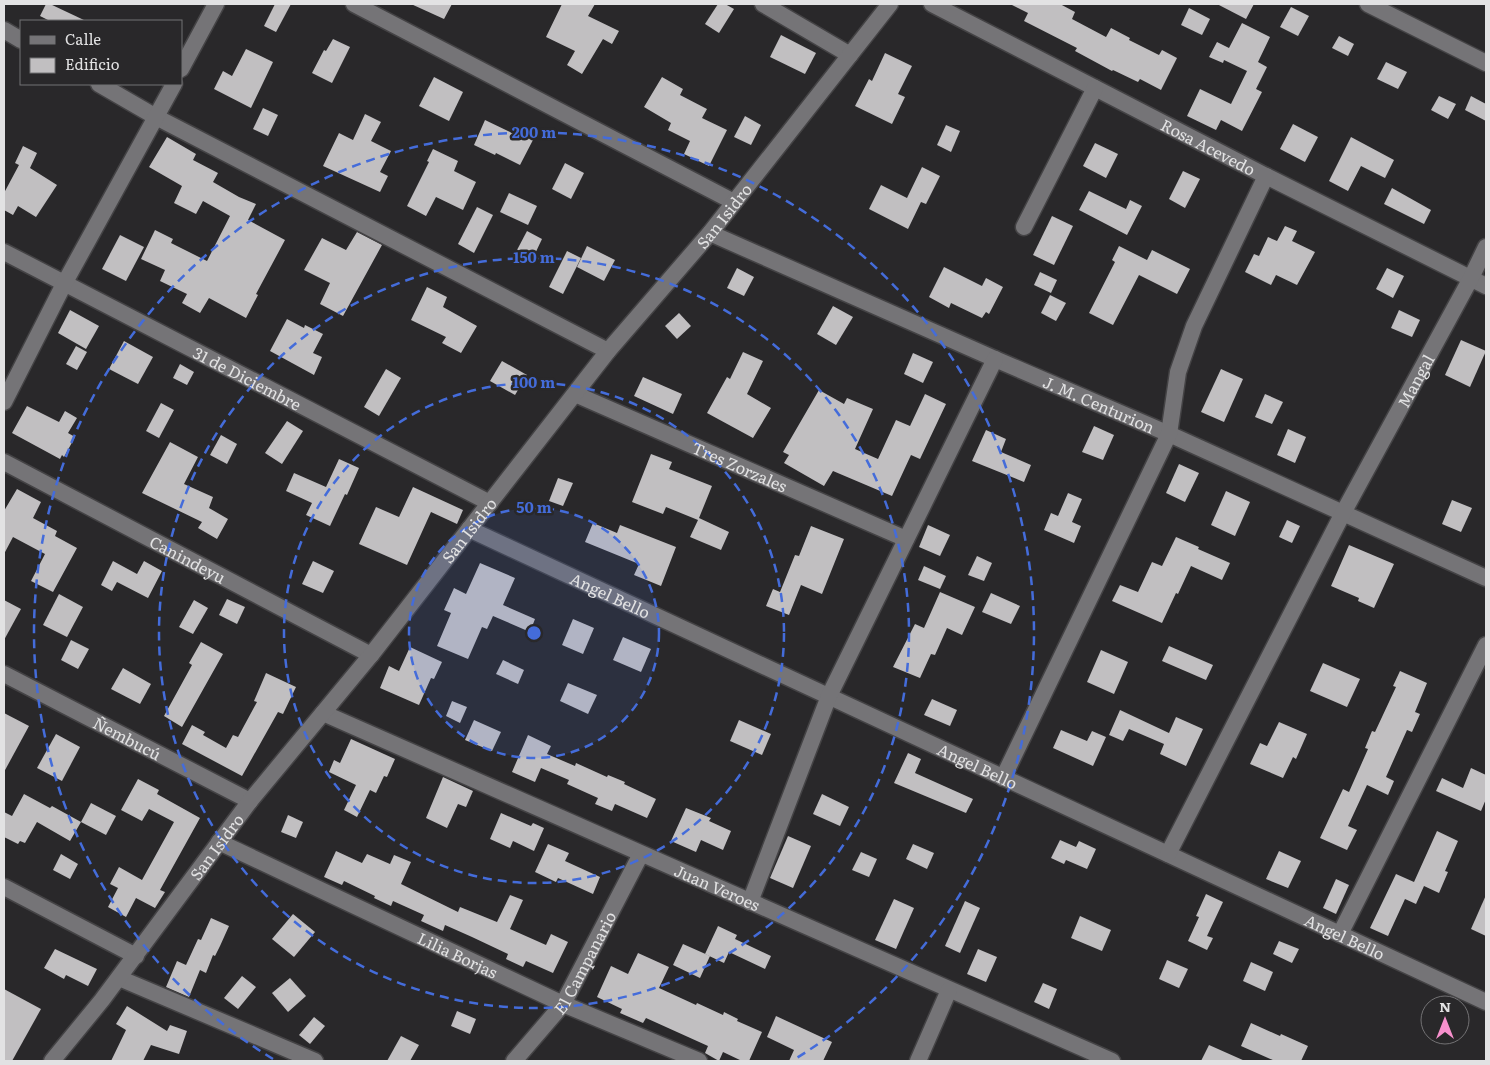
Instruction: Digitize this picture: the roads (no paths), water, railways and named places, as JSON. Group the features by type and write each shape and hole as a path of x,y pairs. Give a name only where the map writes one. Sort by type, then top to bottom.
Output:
{"street":[{"path":"182,67 216,4"},
{"path":"354,4 734,202"},
{"path":"763,4 850,55"},
{"name":"San Isidro","path":"58,1060 250,801 371,655 608,350 710,233 890,4"},
{"name":"Rosa Acevedo","path":"932,4 1266,176 1486,286"},
{"path":"1368,4 1486,63"},
{"path":"4,30 20,39"},
{"path":"100,85 156,117 608,350"},
{"path":"4,402 64,284 173,85"},
{"path":"1024,227 1095,88"},
{"path":"1003,778 1169,434 1178,372 1194,326 1266,176"},
{"name":"J. M. Centurion","path":"710,233 1169,434 1486,578"},
{"name":"Mangal","path":"1168,854 1343,513 1486,247"},
{"name":"31 de Diciembre","path":"4,252 490,503"},
{"path":"750,902 829,696 995,359"},
{"name":"Tres Zorzales","path":"574,394 906,539"},
{"name":"Canindeyu","path":"4,462 371,655"},
{"name":"Angel Bello","path":"469,529 1486,1002"},
{"path":"1340,934 1486,645"},
{"name":"Ñembucú","path":"4,674 250,801"},
{"name":"Juan Veroes","path":"323,713 1112,1061"},
{"name":"Lilia Borjas","path":"219,842 563,1004 699,1061"},
{"name":"El Campanario","path":"514,1061 563,1004 641,854"},
{"path":"4,887 136,956"},
{"path":"119,978 315,1061"},
{"path":"918,1061 949,990"}]}
